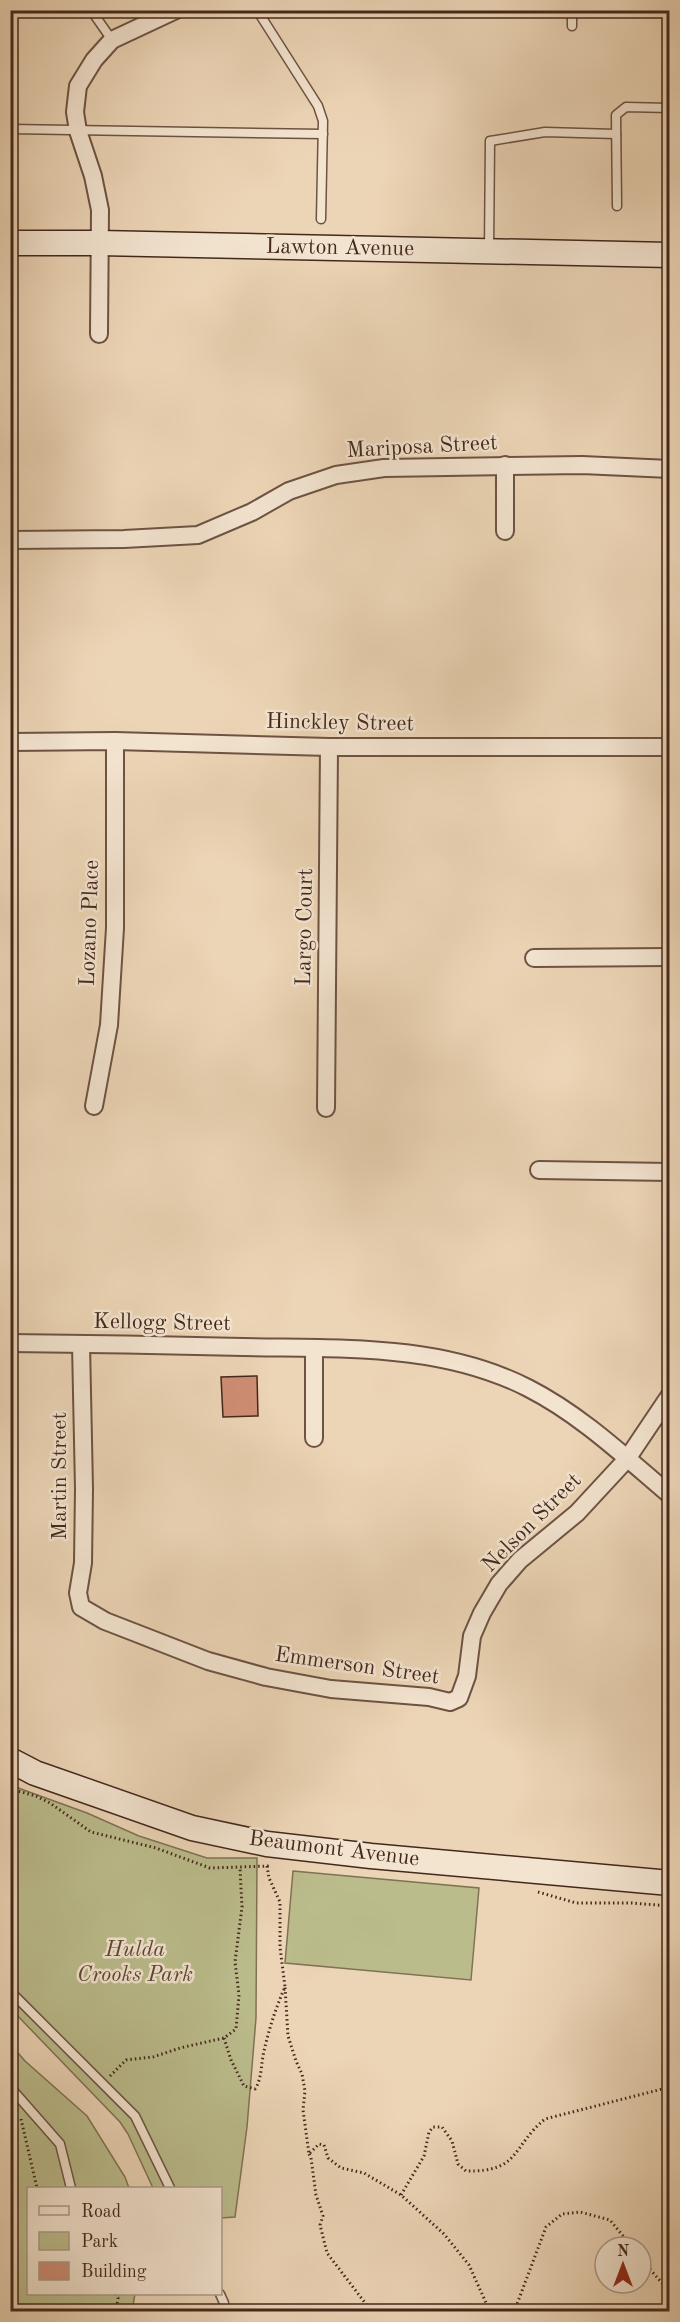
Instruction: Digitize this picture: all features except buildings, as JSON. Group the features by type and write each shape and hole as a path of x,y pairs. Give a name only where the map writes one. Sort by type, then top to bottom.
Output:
{"street":[{"path":"99,334 100,210 93,176 78,131 75,112 78,86 93,60 112,40 176,10"},
{"name":"Lawton Avenue","path":"10,243 669,255"},
{"path":"505,465 505,531"},
{"name":"Mariposa Street","path":"10,540 198,535 252,512 289,491 336,475 384,468 582,465 669,469"},
{"name":"Hinckley Street","path":"10,742 115,741 329,747 669,747"},
{"name":"Lozano Place","path":"94,1106 109,1025 115,928 115,741"},
{"name":"Largo Court","path":"326,1108 329,747"},
{"path":"534,958 669,957"},
{"path":"538,1170 669,1172"},
{"name":"Kellogg Street","path":"10,1343 314,1348 432,1355 484,1369 529,1389 588,1427 669,1495"},
{"name":"Martin Street","path":"81,1344 84,1489 83,1563 78,1593 81,1607"},
{"path":"314,1348 314,1438"},
{"name":"Nelson Street","path":"459,1698 467,1676 472,1636 499,1584 520,1560 577,1513 627,1459 669,1395"},
{"name":"Emmerson Street","path":"81,1607 105,1621 208,1660 266,1677 331,1689 429,1697 450,1702 459,1698"},
{"name":"Beaumont Avenue","path":"10,1760 35,1773 192,1828 267,1844 371,1856 669,1883"}],"lane":[{"path":"91,10 112,40"},
{"path":"257,10 318,106 323,121 321,219"},
{"path":"572,10 573,26"},
{"path":"617,206 616,115 626,107 669,108"},
{"path":"10,129 323,134"},
{"path":"489,251 490,141 545,132 616,134"},
{"path":"10,1991 135,2116 170,2187"},
{"path":"10,2087 60,2144 71,2187"},
{"path":"220,2295 224,2303"}],"path":[{"path":"267,1844 269,1878 280,1902 280,1947 288,2036 302,2074 305,2091 303,2110 316,2194 323,2216 320,2226 327,2253 372,2312"},
{"path":"103,2084 126,2060 153,2057 224,2038 236,2029 239,1995 235,1962 242,1907 240,1868"},
{"path":"224,2038 231,2060 244,2086 255,2089 260,2083 260,2067 277,2005 285,1987"},
{"path":"401,2195 410,2176 424,2156 429,2132 433,2127 442,2127 452,2141 458,2164 466,2171 486,2171 512,2159 530,2131 545,2119 669,2087"},
{"path":"20,2113 38,2187"},
{"path":"309,2154 319,2144 324,2145 328,2158 341,2168 371,2177 401,2195 444,2234 470,2265 488,2305 495,2312"},
{"path":"514,2312 546,2227 562,2214 580,2211 610,2220 622,2235"},
{"path":"653,2273 669,2292"},
{"path":"116,2295 118,2298 116,2312"}],"green space":[{"name":"Hulda Crooks Park","path":"10,1785 87,1813 139,1836 207,1858 257,1858 256,2018 247,2127 235,2217 222,2218 222,2187 153,2187 120,2122 11,2009"},
{"path":"293,1871 479,1888 471,1980 285,1963"},
{"path":"11,2045 25,2061 87,2116 125,2177 129,2187 27,2187 27,2295 135,2295 132,2311 11,2311"}]}
